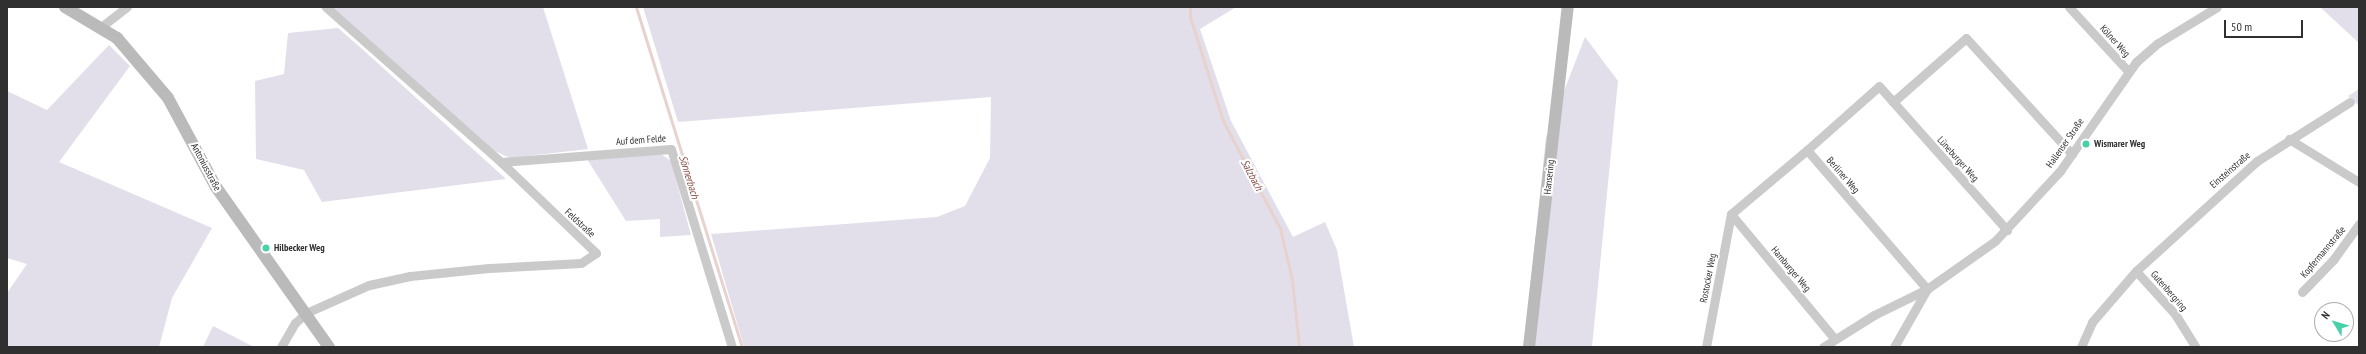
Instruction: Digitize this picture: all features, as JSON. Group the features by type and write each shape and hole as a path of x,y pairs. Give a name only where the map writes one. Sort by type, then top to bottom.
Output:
{"street":[{"name":"Antoniusstraße","path":"65,7 101,27 117,38 168,98 216,187 329,347"},
{"path":"101,27 126,7"},
{"name":"Feldstraße","path":"306,314 369,285 410,276 489,268 580,263 596,253 501,162 326,7"},
{"name":"Hansering","path":"1529,347 1568,7"},
{"name":"Kölner Weg","path":"2069,7 2128,71"},
{"name":"Hallenser Straße","path":"1823,347 1834,338 1927,289 1959,269 2007,230 2072,154 2128,71 2158,42 2217,7"},
{"path":"1731,214 1879,86 1893,102 1966,38 2072,154"},
{"name":"Lüneburger Weg","path":"1893,102 2007,230"},
{"name":"Einsteinstraße","path":"2136,271 2257,161 2289,139 2350,102"},
{"path":"2289,139 2359,182"},
{"name":"Auf dem Felde","path":"501,162 671,149 732,347"},
{"name":"Berliner Weg","path":"1806,150 1927,289"},
{"name":"Hamburger Weg","path":"1731,214 1834,338"},
{"name":"Rostocker Weg","path":"1706,347 1731,214"},
{"name":"Kopfermannstraße","path":"2302,292 2333,260 2359,224"},
{"name":"Gutenbergring","path":"2080,347 2092,322 2136,271 2175,314 2196,347"},
{"name":"Hallenser Straße","path":"1894,347 1927,289"},
{"path":"281,347 295,323 306,314"}],"shaded area":[{"path":"331,7 543,7 588,149 510,158 495,151"},
{"path":"643,7 1236,7 1200,29 1231,121 1293,237 1325,222 1337,250 1354,347 744,347 711,234 937,217 965,206 990,158 991,97 678,122"},
{"path":"2320,7 2359,7 2359,43"},
{"path":"338,28 506,179 322,202 304,170 256,159 255,81 284,74 288,33"},
{"path":"1585,37 1618,81 1592,347 1524,347 1546,137"},
{"path":"109,45 130,66 59,162 212,228 172,298 159,347 7,347 7,293 27,264 7,258 7,91 47,110"},
{"path":"2359,89 2359,106 2348,96"},
{"path":"658,152 671,161 691,235 660,237 660,219 626,221 587,159"},
{"path":"213,326 254,347 203,347"}],"waterway":[{"name":"Sönnerbach","path":"636,7 742,347"},
{"name":"Salzbach","path":"1190,7 1190,17 1223,121 1280,228 1292,280 1299,347"}],"place":[{"name":"Wismarer Weg","path":"2086,144"},
{"name":"Hilbecker Weg","path":"266,248"}]}
